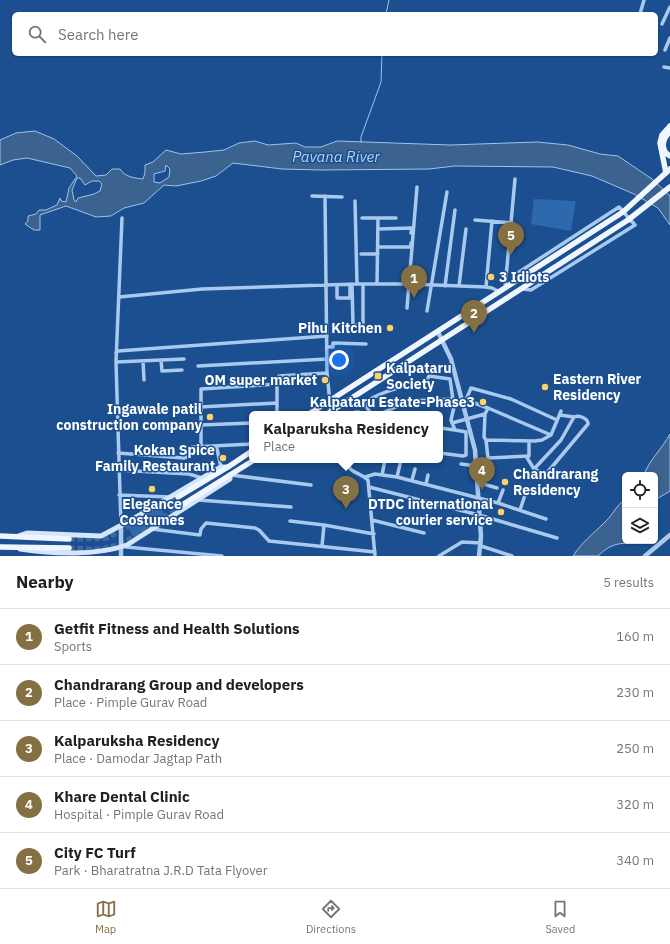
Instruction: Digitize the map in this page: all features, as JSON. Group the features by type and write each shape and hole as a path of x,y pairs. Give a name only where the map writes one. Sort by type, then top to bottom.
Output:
{"main road":[{"path":"314,411 513,284 622,212 668,172 660,143 662,135 670,126"},
{"path":"670,132 664,139 663,146 665,152 670,156"},
{"path":"332,411 628,220 670,187"},
{"path":"178,497 249,453"},
{"path":"182,505 249,463"},
{"path":"18,536 27,533 101,536 121,526 221,467 228,467"},
{"path":"7,547 27,550 81,553 102,552 122,547 230,479 230,474"},
{"path":"0,536 69,539"},
{"path":"0,547 69,548"}],"street":[{"path":"641,12 644,0"},
{"path":"662,24 670,7"},
{"path":"665,50 670,38"},
{"path":"664,66 670,68"},
{"path":"119,297 202,289 353,284 409,284 486,287 502,291 512,223 515,179"},
{"path":"407,308 417,187"},
{"path":"427,311 447,192"},
{"path":"312,196 342,196"},
{"path":"325,196 326,347 330,401 329,411"},
{"path":"355,201 353,324 363,326 363,284"},
{"path":"513,284 516,274 619,207 635,225 532,290 523,289"},
{"path":"445,286 455,210"},
{"path":"121,556 122,547 118,470 116,353 122,218"},
{"path":"362,218 396,218"},
{"path":"377,284 378,218"},
{"path":"474,220 512,223"},
{"path":"486,287 492,221"},
{"path":"378,229 412,228 411,247 378,247"},
{"path":"459,286 466,229"},
{"path":"362,254 378,254"},
{"path":"337,285 337,298 350,298 353,284"},
{"path":"438,332 443,340 456,378 472,437 476,466 481,544 479,556"},
{"path":"116,353 118,351 327,336"},
{"path":"326,347 333,347 333,343 366,344"},
{"path":"116,362 184,359"},
{"path":"198,366 327,359"},
{"path":"162,360 162,371 182,370"},
{"path":"143,361 144,380"},
{"path":"277,411 277,384 278,378 281,375 327,374"},
{"path":"370,411 366,406 367,401 373,397 397,388 426,382 429,376 450,379 454,406 451,417 455,430"},
{"path":"201,446 200,392 202,388 277,384"},
{"path":"551,435 466,400 470,388 511,399 557,420"},
{"path":"387,411 409,401 453,399"},
{"path":"200,407 277,404"},
{"path":"488,408 485,414 483,428 488,458 530,455 529,441"},
{"path":"486,440 542,440 551,435 561,413 574,417 579,416 585,419 588,424 546,474 534,469 526,456"},
{"path":"452,423 485,414"},
{"path":"534,469 561,440 574,417"},
{"path":"200,425 249,423"},
{"path":"443,428 466,432 466,455 463,456 443,453"},
{"path":"118,453 184,458 188,457 190,448 201,446 249,444"},
{"path":"217,449 221,467"},
{"path":"152,529 200,535 201,529 206,523 255,528 260,530 269,541 322,546 375,554 368,480 365,477 353,472 346,463"},
{"path":"382,474 384,463"},
{"path":"397,476 400,463"},
{"path":"461,464 476,466"},
{"path":"412,480 415,469"},
{"path":"118,470 189,474 202,478"},
{"path":"230,474 311,485"},
{"path":"365,477 375,474 397,476 498,503 546,519"},
{"path":"426,484 428,475"},
{"path":"477,482 497,488"},
{"path":"369,487 479,515 557,538"},
{"path":"498,503 503,490"},
{"path":"520,510 526,492"},
{"path":"119,495 171,497"},
{"path":"198,500 291,507"},
{"path":"372,520 424,533"},
{"path":"290,521 324,525 374,534"},
{"path":"322,546 324,525"},
{"path":"645,556 670,535"},
{"path":"439,556 462,542 481,544 512,556"},
{"path":"122,547 222,556"}],"shaded area":[{"path":"534,199 576,201 571,231 531,224"},
{"path":"159,505 166,517 133,537 126,523"}],"water":[{"name":"Pavana River","path":"35,131 54,139 77,156 96,176 106,175 112,169 120,169 122,172 133,178 143,179 145,165 153,162 166,150 181,154 205,152 224,150 239,143 255,141 268,145 296,143 305,147 321,147 337,141 450,145 537,142 568,145 600,154 618,156 652,179 670,196 670,225 658,208 634,194 592,176 553,167 455,166 429,169 321,170 282,169 233,163 216,176 201,181 176,186 164,185 144,203 124,208 111,216 96,217 66,206 40,215 40,230 34,230 25,224 28,221 28,216 36,214 39,210 46,210 57,205 60,198 61,201 66,202 69,188 77,176 70,168 27,158 13,160 0,165 0,140 16,133","holes":["166,165 170,169 169,177 160,183 154,182 154,174 165,171","77,178 80,178 85,185 92,181 99,181 102,184 100,191 78,198 76,202 74,200 72,190"]},
{"path":"670,434 670,491 658,498 658,472 645,472 649,464"},
{"path":"622,502 622,544 612,546 598,556 573,556 584,542 607,520"}],"waterway":[{"path":"386,12 389,0"},
{"name":"Pavana River","path":"361,142 361,137 381,82 382,56"}],"tunnel":[{"path":"69,539 108,538 178,497"},
{"path":"69,548 100,549 111,547 143,532 182,505"}],"place":[{"name":"City FC Turf","path":"511,255"},
{"name":"3 Idiots","path":"491,277"},
{"name":"Getfit Fitness and Health Solutions","path":"414,298"},
{"name":"Pihu Kitchen","path":"390,328"},
{"name":"Chandrarang Group and developers","path":"474,333"},
{"name":"Kalpataru Society","path":"378,376"},
{"name":"OM super market","path":"325,380"},
{"name":"Eastern River Residency","path":"545,387"},
{"name":"Kalpataru Estate-Phase3","path":"483,402"},
{"name":"Ingawale patil construction company","path":"210,417"},
{"name":"Kokan Spice Family Restaurant","path":"223,458"},
{"name":"Chandrarang Residency","path":"505,482"},
{"name":"Elegance Costumes","path":"152,489"},
{"name":"Khare Dental Clinic","path":"482,490"},
{"name":"Kalparuksha Residency","path":"346,509"},
{"name":"DTDC international courier service","path":"501,512"}]}
